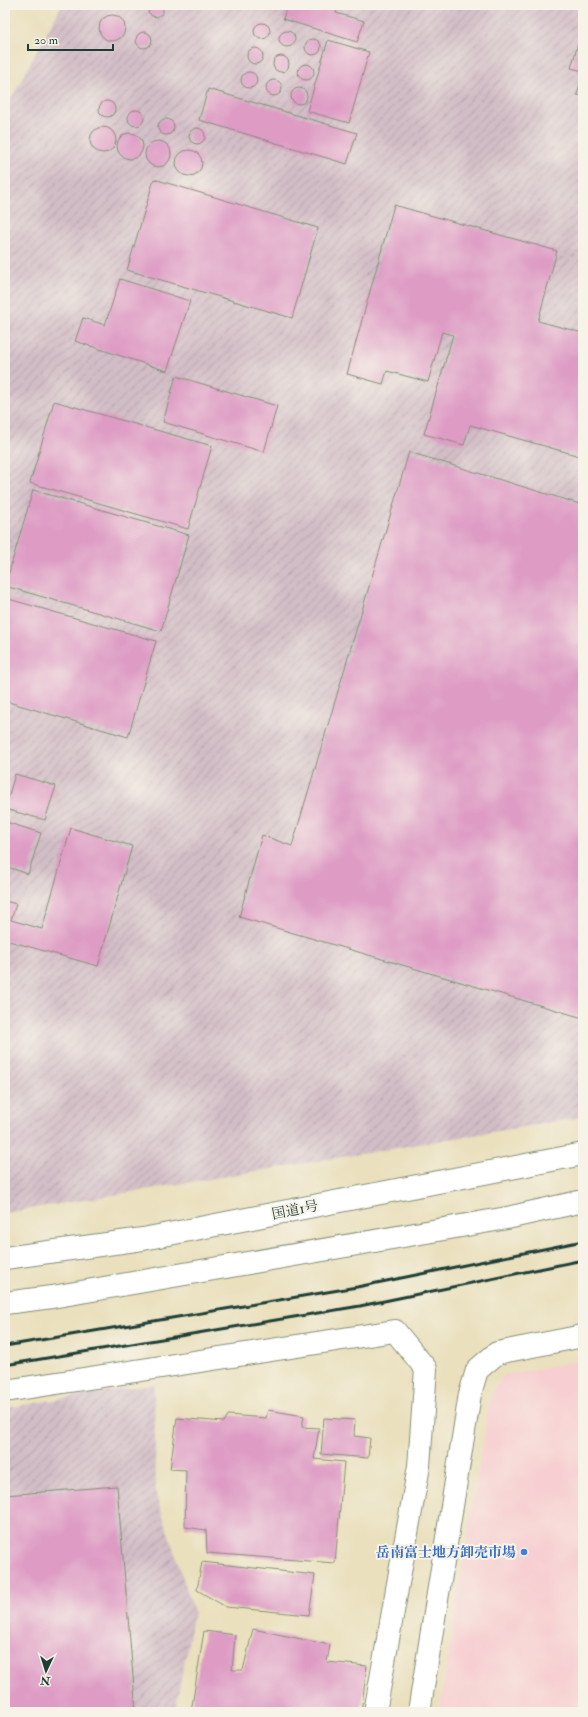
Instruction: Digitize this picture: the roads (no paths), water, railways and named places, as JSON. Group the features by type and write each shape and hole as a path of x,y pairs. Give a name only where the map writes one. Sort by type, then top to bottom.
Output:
{"main road":[{"name":"国道1号","path":"5,1258 143,1239 583,1154"},
{"path":"5,1303 60,1295 507,1218 583,1201"},
{"path":"5,1391 396,1331 426,1369 418,1466 375,1712"},
{"path":"419,1712 470,1394 477,1370 497,1353 583,1336"}],"railway":[{"path":"5,1346 357,1287 583,1241"},
{"path":"5,1365 360,1306 583,1260"}],"place":[{"name":"岳南富士地方卸売市場","path":"524,1552"}]}
